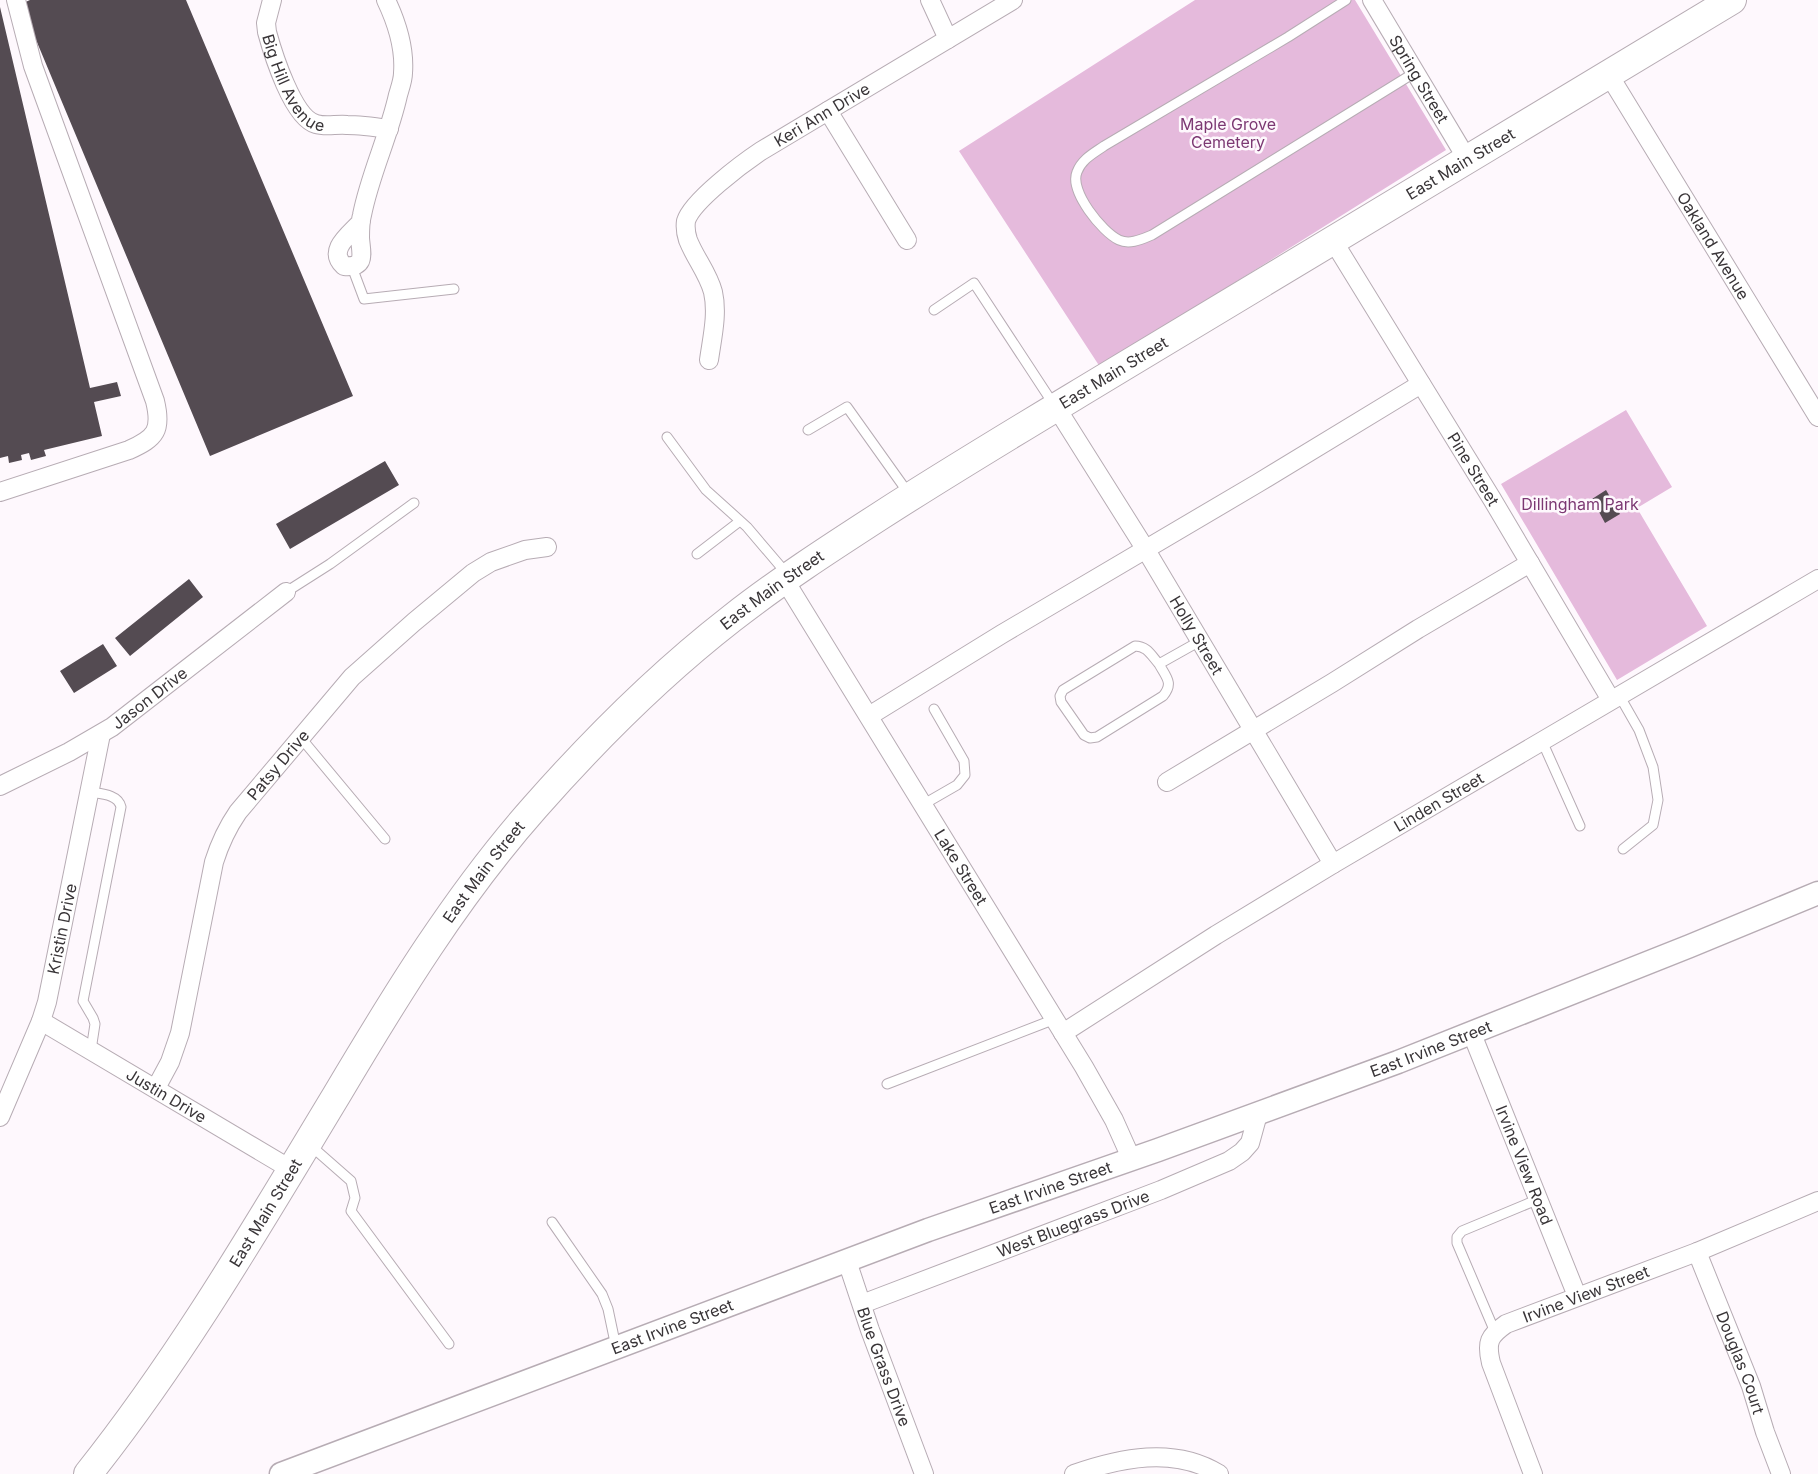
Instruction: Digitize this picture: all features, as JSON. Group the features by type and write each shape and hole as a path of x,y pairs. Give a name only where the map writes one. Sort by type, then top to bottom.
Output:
{"main road":[{"name":"East Main Street","path":"88,1474 120,1434 165,1371 238,1258 422,956 474,882 530,812 600,736 665,674 733,617 787,578 911,496 1332,239 1732,0"}],"street":[{"path":"0,492 129,450 148,441 154,435 158,414 155,400 33,66 16,0"},
{"name":"Big Hill Avenue","path":"272,0 266,24 267,32 287,87 302,115 318,125 345,125 389,129"},
{"path":"352,267 344,266 339,261 337,253 340,245 361,222 369,187 389,129 403,74 400,36 386,0"},
{"path":"930,0 948,39"},
{"name":"Keri Ann Drive","path":"709,360 715,306 713,291 685,230 686,220 694,208 746,162 1013,0"},
{"name":"Spring Street","path":"1372,0 1467,159"},
{"name":"Oakland Avenue","path":"1609,75 1818,417"},
{"path":"828,111 907,240"},
{"name":"Pine Street","path":"1332,239 1530,563 1615,698"},
{"path":"869,716 1002,634 1146,550 1421,384"},
{"name":"Holly Street","path":"1056,407 1146,550 1333,864"},
{"name":"Patsy Drive","path":"156,1088 170,1062 180,1033 206,897 219,845 227,828 238,812 346,684 372,658 473,573 508,554 547,547"},
{"path":"1167,782 1530,563"},
{"name":"Lake Street","path":"787,578 869,716 1059,1026 1114,1120 1131,1158"},
{"name":"Linden Street","path":"1059,1026 1216,936 1333,864 1818,579"},
{"name":"Jason Drive","path":"0,786 101,734 155,695 286,592"},
{"name":"Kristin Drive","path":"0,1116 42,1021 101,734"},
{"name":"East Irvine Street","path":"281,1474 846,1260 1027,1194 1258,1114 1472,1034 1818,893"},
{"name":"Justin Drive","path":"42,1021 292,1170"},
{"name":"Irvine View Road","path":"1472,1034 1577,1296"},
{"name":"West Bluegrass Drive","path":"862,1304 1161,1190 1230,1161 1250,1143 1258,1114"},
{"name":"Irvine View Street","path":"1495,1332 1506,1324 1697,1252 1818,1201"},
{"name":"Douglas Court","path":"1697,1252 1751,1386 1765,1432 1781,1474"},
{"name":"Blue Grass Drive","path":"846,1260 924,1474"},
{"path":"1495,1332 1489,1340 1488,1350 1491,1363 1533,1474"},
{"path":"1074,1474 1116,1461 1158,1457 1178,1458 1198,1464 1219,1474"}],"lane":[{"path":"1346,0 1083,160 1076,174 1078,189 1086,207 1101,226 1119,240 1136,242 1152,235 1414,73"},
{"path":"352,267 364,298 454,290"},
{"path":"934,310 974,283 1056,407"},
{"path":"808,430 847,407 911,496"},
{"path":"667,437 706,490 747,527 787,578"},
{"path":"286,592 330,564 414,503"},
{"path":"696,554 740,521"},
{"path":"1158,664 1200,642"},
{"path":"1135,646 1146,649 1158,664 1169,682 1169,689 1163,696 1097,737 1090,738 1084,735 1061,702 1060,696 1063,690 1135,646"},
{"path":"1615,698 1643,739 1653,766 1658,800 1653,825 1622,849"},
{"path":"924,804 957,784 965,775 964,761 934,709"},
{"path":"301,738 385,840"},
{"path":"1542,741 1580,826"},
{"path":"89,792 115,797 120,801 121,807 83,1001 95,1024 91,1050"},
{"path":"887,1084 1059,1026"},
{"path":"308,1143 351,1181 356,1198 350,1211 449,1344"},
{"path":"1495,1332 1457,1243 1457,1238 1462,1231 1539,1199"},
{"path":"552,1222 602,1294 608,1309 616,1347"}],"green space":[{"name":"Maple Grove Cemetery","path":"1195,0 1355,0 1446,150 1100,367 959,151"},
{"name":"Dillingham Park","path":"1626,410 1672,487 1637,508 1707,626 1617,680 1501,484"}],"building":[{"path":"30,0 186,0 353,396 210,456 21,4"},
{"path":"0,7 90,388 117,382 121,396 94,402 102,436 44,450 46,456 31,460 29,453 21,455 22,460 9,463 8,456 0,458"},
{"path":"385,461 399,485 290,549 276,524"},
{"path":"1606,490 1620,514 1605,523 1592,499"},
{"path":"189,579 203,597 130,656 115,638"},
{"path":"103,644 117,666 74,693 60,671"}]}
